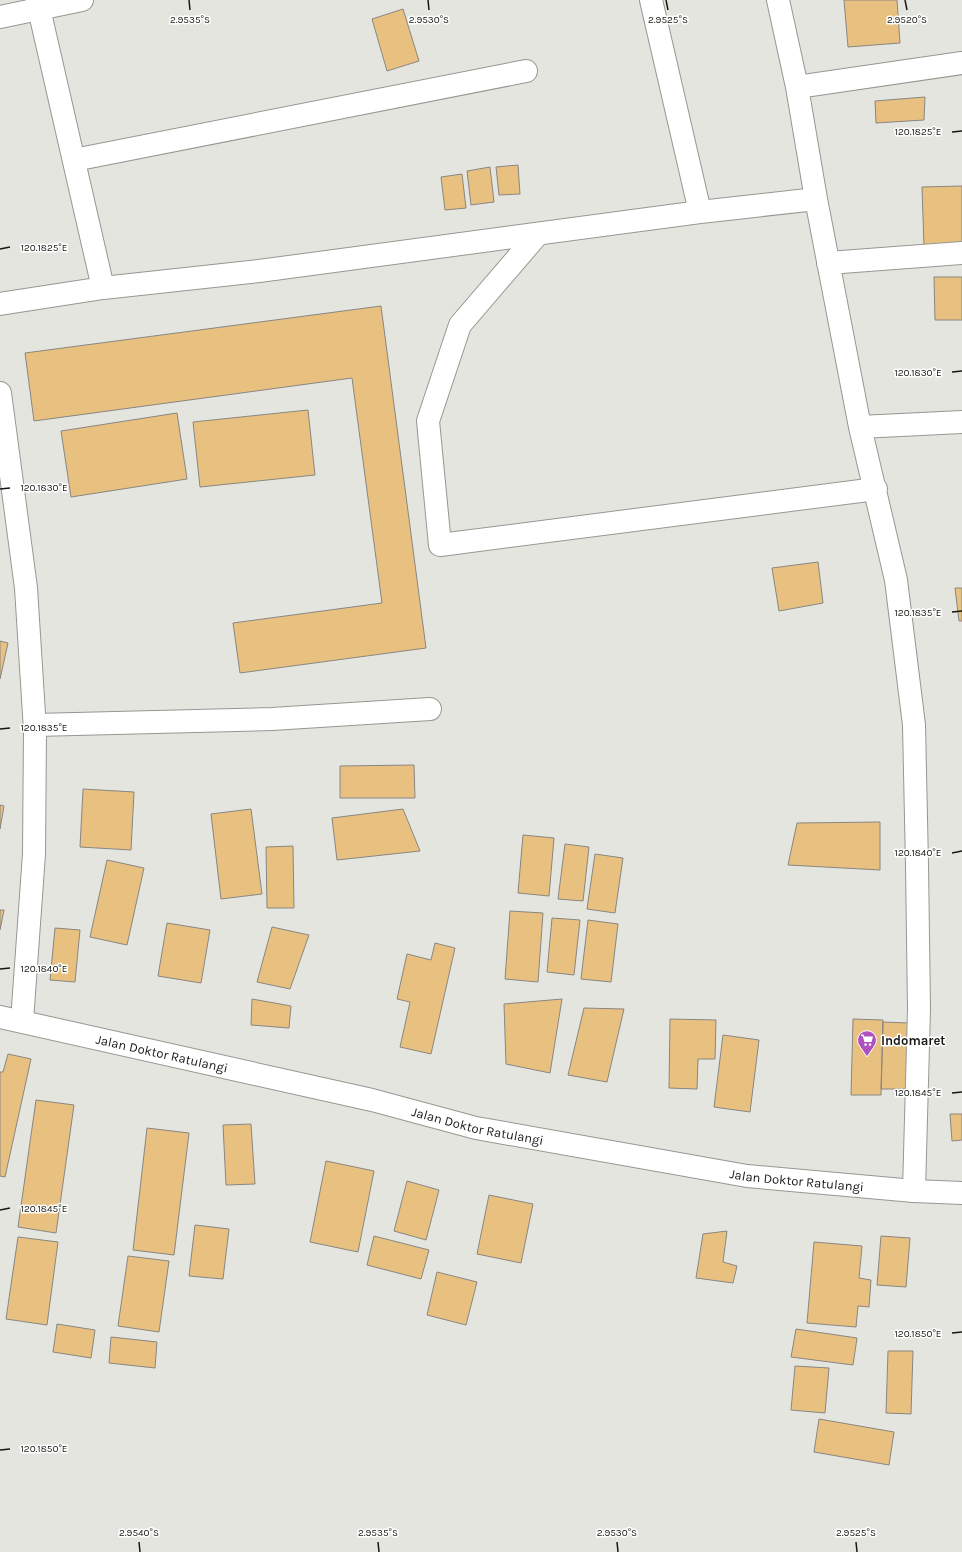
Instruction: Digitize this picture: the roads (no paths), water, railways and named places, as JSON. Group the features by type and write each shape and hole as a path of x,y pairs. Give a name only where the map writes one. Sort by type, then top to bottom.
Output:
{"main road":[{"path":"0,18 38,5 82,0"},
{"path":"651,0 700,212"},
{"path":"778,0 797,87 816,199 860,427 876,489 896,580 914,725 918,865 919,1009 914,1191"},
{"path":"38,5 104,288"},
{"path":"797,87 962,63"},
{"path":"74,160 526,71"},
{"path":"0,304 104,288 259,271 700,212 816,199"},
{"path":"538,234 460,325 428,421 440,545 876,489"},
{"path":"828,263 962,253"},
{"path":"0,393 26,588 35,725 34,854 22,1022"},
{"path":"860,427 962,422"},
{"path":"35,725 272,719 430,708"},
{"name":"Jalan Doktor Ratulangi","path":"0,1017 372,1100 476,1128 747,1176 914,1191 962,1193"}],"place":[{"name":"Indomaret","path":"867,1057"}]}
